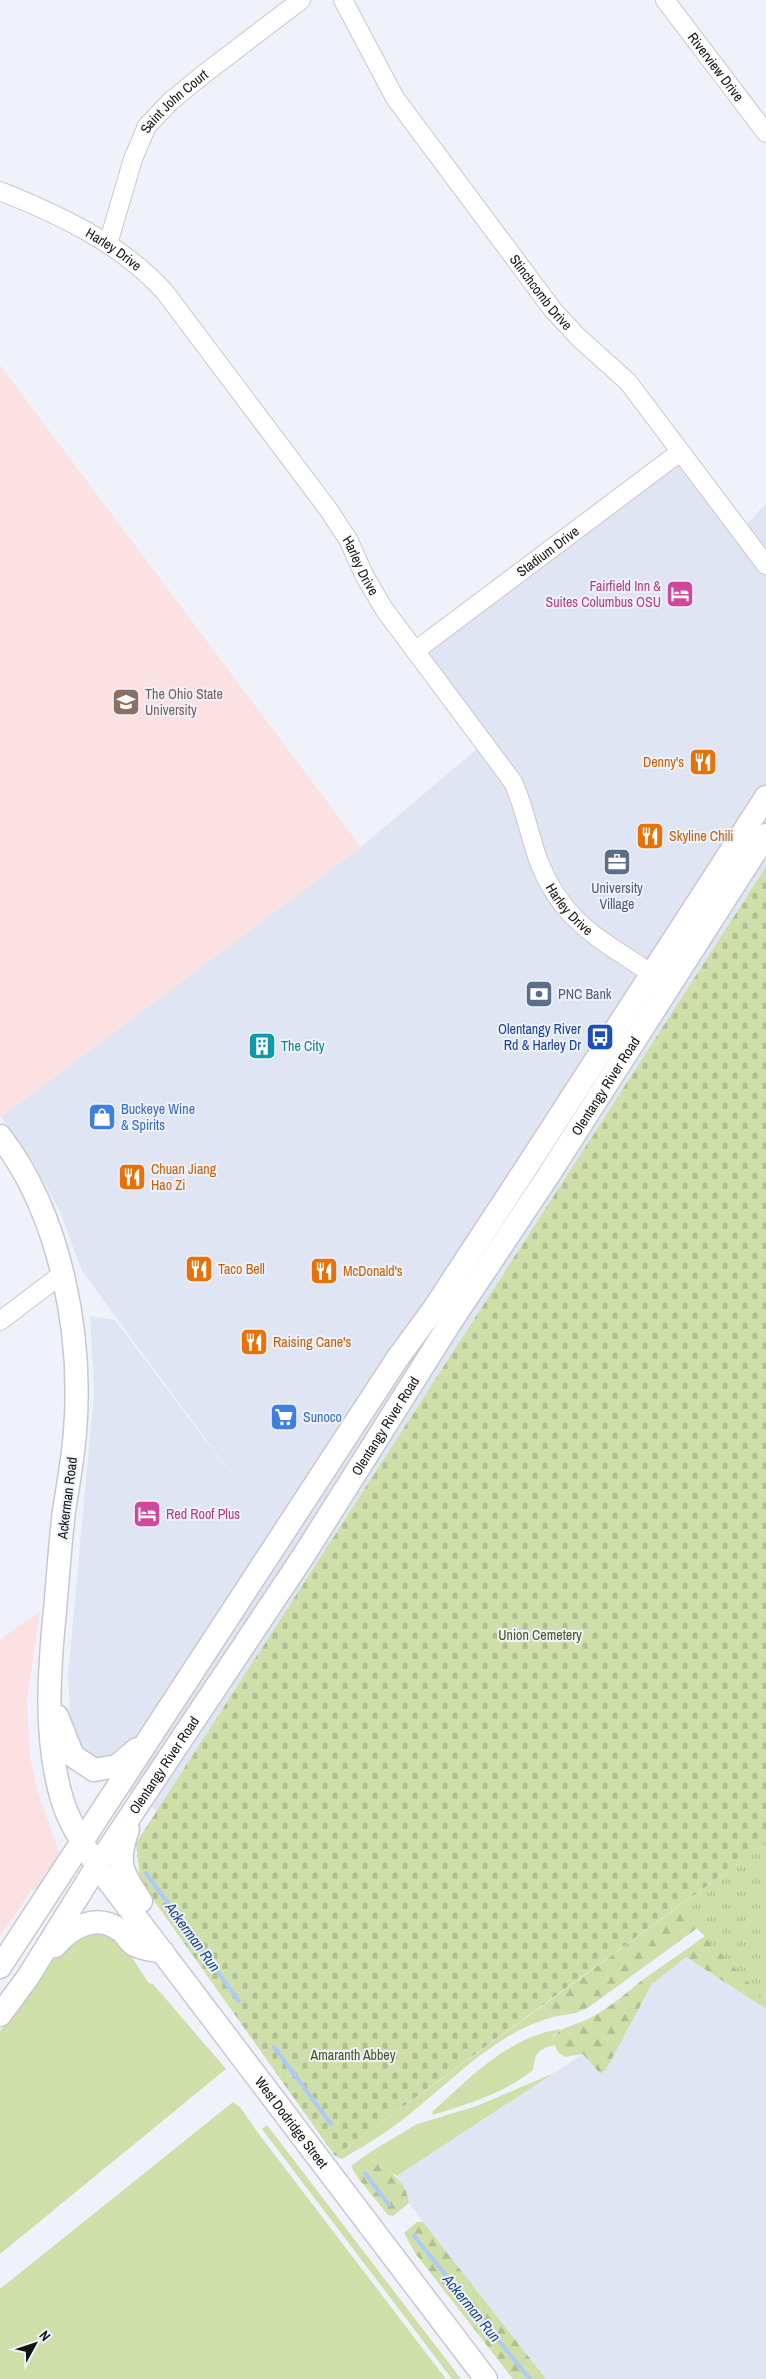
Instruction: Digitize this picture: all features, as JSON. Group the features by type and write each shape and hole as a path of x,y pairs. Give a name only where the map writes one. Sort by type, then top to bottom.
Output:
{"main road":[{"name":"Olentangy River Road","path":"0,2015 28,1977 97,1866 304,1555 452,1320 548,1176 766,797"},
{"name":"Olentangy River Road","path":"0,1967 397,1359 433,1310 528,1165 660,979 766,835"},
{"name":"Ackerman Road","path":"0,1136 38,1198 49,1226 62,1274 73,1332 76,1404 75,1432 64,1513 51,1655 50,1696 53,1754 62,1799 81,1841 97,1866"},
{"path":"50,1696 73,1756 94,1770 117,1766 155,1731"},
{"path":"135,1809 122,1846 124,1876 178,1956 191,1990"},
{"name":"West Dodridge Street","path":"97,1866 486,2379"},
{"path":"28,1977 65,1934 72,1928 86,1924 106,1925 120,1929 134,1945 163,1952"}],"street":[{"name":"Saint John Court","path":"108,244 136,150 147,126 171,101 301,0"},
{"name":"Stinchcomb Drive","path":"343,0 395,98 547,302 579,338 628,382 766,565"},
{"name":"Riverview Drive","path":"665,0 766,133"},
{"name":"Harley Drive","path":"0,191 62,217 108,244 150,275 188,322 328,509 349,541 364,575 379,601 513,782 522,803 539,862 561,903 597,939 660,979"},
{"name":"Stadium Drive","path":"415,651 680,452"},
{"path":"0,1321 62,1274"}],"shaded area":[{"name":"The Ohio State University","path":"0,365 361,847 1,1117 0,1116"},
{"path":"680,452 743,529 766,503 766,867 157,1811 90,1764 71,1731 68,1676 94,1393 90,1316 115,1320 258,1510 82,1271 60,1212 34,1163 1,1117 361,847 484,743 415,651"},
{"path":"40,1611 27,1700 30,1757 38,1792 59,1852 57,1862 39,1888 31,1891 0,1936 0,1640"},
{"path":"686,1957 766,2009 766,2379 546,2379 409,2203 408,2196 397,2176 583,2054 599,2074 606,2070 652,1984"}],"green space":[{"name":"Union Cemetery","path":"766,867 766,1843 335,2156 140,1881 136,1843"},
{"path":"766,1843 766,1878 589,2007 576,2013 553,2017 541,2007"},
{"path":"766,1843 766,2001 678,1908"},
{"path":"717,1927 766,1975 766,2009 686,1957 687,1949"},
{"path":"96,1934 114,1940 128,1952 149,1983 153,1984 226,2069 0,2254 0,2031 62,1945 87,1935"},
{"path":"687,1949 686,1957 652,1984 650,1978 645,1978"},
{"path":"645,1978 650,1978 652,1984 606,2070 600,2074 583,2054 565,2057 558,2052 552,2040 558,2032 603,2010"},
{"path":"541,2007 553,2017 532,2024 512,2034 475,2059 391,2128 342,2159 335,2156"},
{"path":"562,2029 554,2035 552,2040 555,2045 545,2048 538,2053 533,2070 522,2078 485,2097 433,2115 432,2112 491,2060 525,2040 543,2033"},
{"path":"554,2073 397,2176 369,2159 357,2169 358,2178 351,2166 417,2124 477,2106"},
{"path":"233,2102 240,2107 446,2379 0,2379 0,2289"},
{"path":"267,2125 461,2379 452,2379 262,2129"},
{"path":"369,2159 395,2176 400,2181 407,2195 409,2203 393,2216 388,2215 358,2178 357,2169"},
{"path":"417,2222 423,2222 546,2379 513,2379 415,2253 404,2233"}],"waterway":[{"name":"Ackerman Run","path":"146,1873 239,2001"},
{"name":"Ackerman Run","path":"274,2047 331,2124"},
{"name":"Ackerman Run","path":"365,2173 389,2205"},
{"name":"Ackerman Run","path":"414,2236 530,2379"}],"place":[{"name":"Fairfield Inn & Suites Columbus OSU","path":"680,594"},
{"name":"The Ohio State University","path":"126,702"},
{"name":"Denny's","path":"703,762"},
{"name":"Skyline Chili","path":"650,836"},
{"name":"University Village","path":"617,862"},
{"name":"PNC Bank","path":"539,994"},
{"name":"Olentangy River Rd & Harley Dr","path":"600,1037"},
{"name":"The City","path":"262,1046"},
{"name":"Buckeye Wine & Spirits","path":"102,1117"},
{"name":"Chuan Jiang Hao Zi","path":"132,1177"},
{"name":"Taco Bell","path":"199,1269"},
{"name":"McDonald's","path":"324,1271"},
{"name":"Raising Cane's","path":"254,1342"},
{"name":"Sunoco","path":"284,1417"},
{"name":"Red Roof Plus","path":"147,1514"}],"park label":[{"name":"Amaranth Abbey","path":"353,2055"}]}
